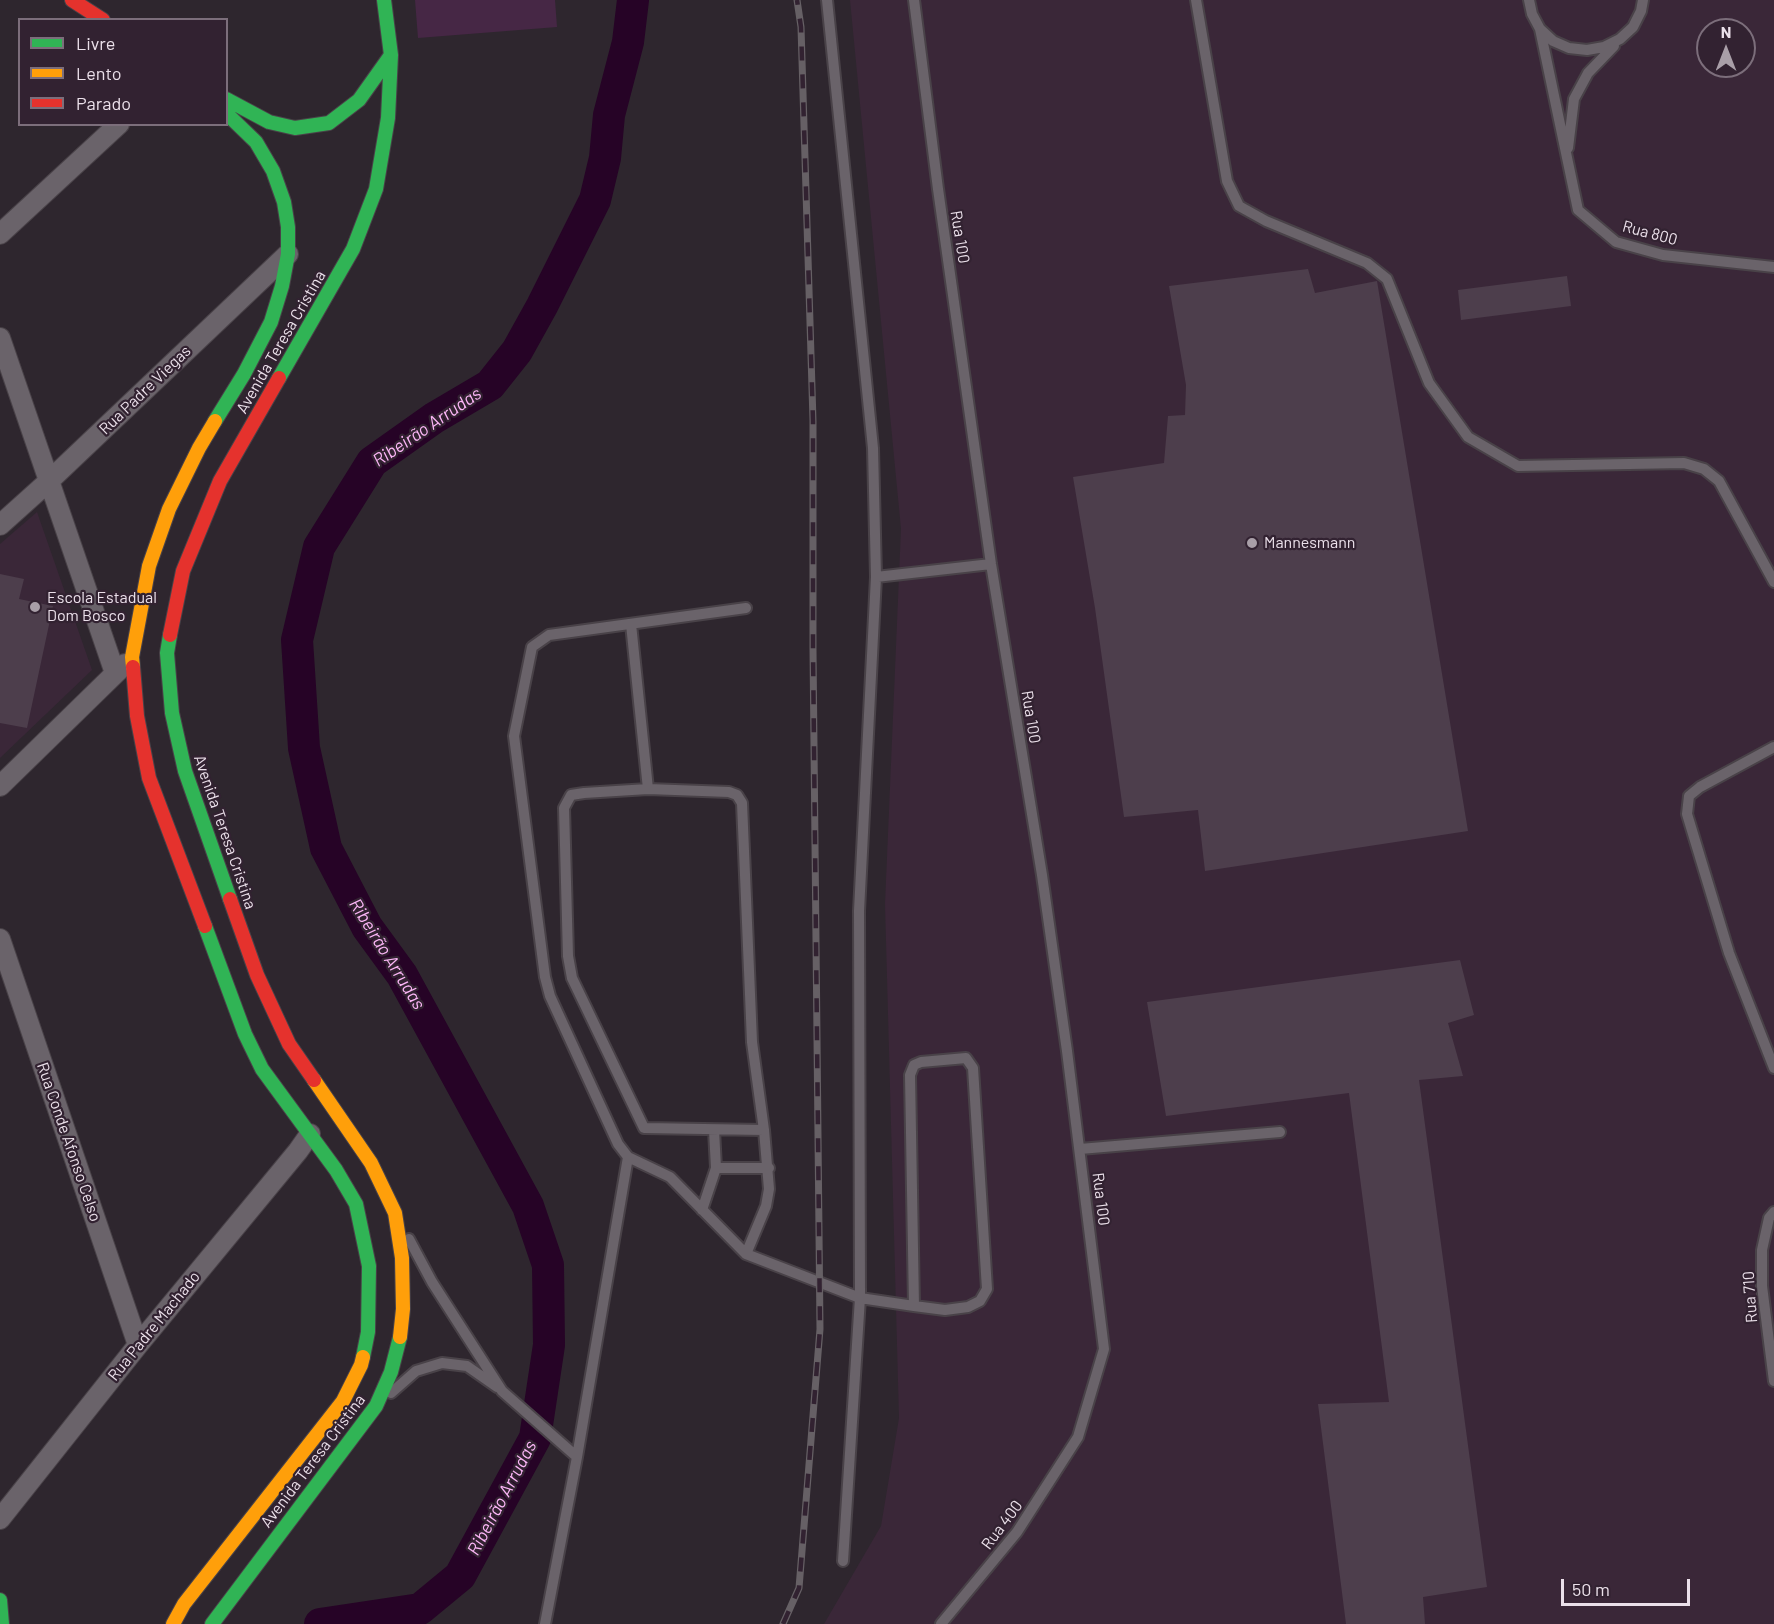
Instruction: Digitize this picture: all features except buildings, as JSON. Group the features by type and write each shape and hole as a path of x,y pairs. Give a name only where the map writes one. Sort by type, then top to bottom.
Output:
{"main road":[{"path":"72,0 100,18"},
{"name":"Avenida Teresa Cristina","path":"212,1624 376,1406 391,1372 404,1309 402,1258 395,1213 371,1163 289,1044 257,975 185,771 172,713 167,653 183,571 220,481 353,249 376,189 388,118 391,55 384,0"},
{"path":"228,100 269,122 295,128 329,123 359,100 391,55"},
{"name":"Avenida Teresa Cristina","path":"173,1624 184,1604 343,1401 361,1365 368,1332 369,1266 356,1204 336,1170 262,1069 245,1034 150,778 137,716 132,657 149,566 169,509 199,448 244,374 271,322 282,286 288,254 288,227 284,202 273,171 256,142 228,115"},
{"path":"0,1600 2,1624"}],"street":[{"path":"0,234 117,126"},
{"name":"Rua Padre Viegas","path":"0,525 288,254"},
{"path":"0,338 115,673"},
{"path":"0,786 132,657"},
{"name":"Rua Conde Afonso Celso","path":"0,939 138,1345"},
{"name":"Rua Padre Machado","path":"0,1519 138,1345 298,1151 309,1134"}],"lane":[{"path":"827,0 873,448 876,577 859,911 860,1298 843,1561"},
{"name":"Rua 100","path":"914,0 991,564 1042,875 1080,1149 1104,1349 1078,1437"},
{"path":"1196,0 1227,181 1239,206 1266,221 1367,263 1387,279 1429,382 1468,437 1518,466 1684,463 1704,469 1719,481 1774,582"},
{"name":"Rua 800","path":"1528,0 1532,14 1540,28 1578,210 1616,242 1663,255 1774,267"},
{"name":"Rua 800","path":"1567,160 1575,99 1588,73 1633,27 1641,11 1643,0"},
{"path":"1540,28 1553,41 1569,48 1587,50 1604,47 1620,39"},
{"path":"876,577 991,564"},
{"path":"746,608 549,635 532,646 514,736 545,977 550,996 618,1144 628,1157 670,1177 746,1254 860,1298 914,1306 945,1310 968,1307 980,1301 987,1289 973,1068 966,1058 921,1062 914,1065 910,1075 914,1306"},
{"path":"631,624 648,789"},
{"path":"1774,747 1700,787 1689,796 1687,814 1729,953 1774,1068"},
{"path":"746,1254 766,1206 769,1168 764,1130 752,1042 742,803 737,795 729,792 648,789 571,795 564,808 568,956 572,978 644,1128 764,1130"},
{"path":"702,1210 716,1168 714,1130"},
{"path":"1080,1149 1280,1132"},
{"path":"545,1624 577,1457 628,1157"},
{"path":"716,1168 769,1168"},
{"name":"Rua 710","path":"1774,1212 1769,1218 1762,1250 1762,1286 1774,1381"},
{"path":"395,1213 432,1282 502,1391"},
{"path":"376,1406 416,1371 442,1363 466,1366 502,1391 577,1457"},
{"name":"Rua 400","path":"941,1624 1017,1532 1078,1437"},
{"path":"167,1624 184,1604"}],"shaded area":[{"path":"415,0 555,0 557,27 418,38"},
{"path":"850,0 1774,0 1774,1624 824,1624 881,1526 899,1418 885,904 901,529"},
{"name":"Escola Estadual Dom Bosco","path":"37,512 92,670 0,758 0,544"}],"waterway":[{"name":"Ribeirão Arrudas","path":"320,1624 420,1609 460,1576 535,1438 549,1345 548,1265 528,1206 402,975 367,927 326,848 304,748 297,640 319,547 372,462 434,418 490,385 517,351 542,306 595,200 605,158 609,115 628,42 633,0"}],"railway":[{"path":"783,1624 799,1588 820,1329 813,421 801,27 797,0"}],"traffic: fast":[{"path":"279,378 353,249 376,189 388,118 391,55 384,0"},
{"path":"228,100 269,122 295,128 329,123 359,100 391,55"},
{"path":"215,421 244,374 271,322 282,286 288,254 288,227 284,202 273,171 256,142 228,115"},
{"path":"170,635 167,653 172,713 185,771 230,899"},
{"path":"205,926 245,1034 262,1069 336,1170 356,1204 369,1266 368,1332 363,1357"},
{"path":"212,1624 376,1406 391,1372 400,1337"},
{"path":"0,1600 2,1624"}],"traffic: slow":[{"path":"133,667 132,657 149,566 169,509 215,421"},
{"path":"314,1080 371,1163 395,1213 402,1258 403,1309 400,1337"},
{"path":"173,1624 184,1604 343,1401 363,1357"}],"traffic: jam":[{"path":"72,0 100,18"},
{"path":"170,635 183,571 220,481 279,378"},
{"path":"133,667 137,716 149,778 205,926"},
{"path":"230,899 257,975 289,1044 314,1080"}],"place":[{"name":"Mannesmann","path":"1252,543"},
{"name":"Escola Estadual Dom Bosco","path":"35,607"}]}
